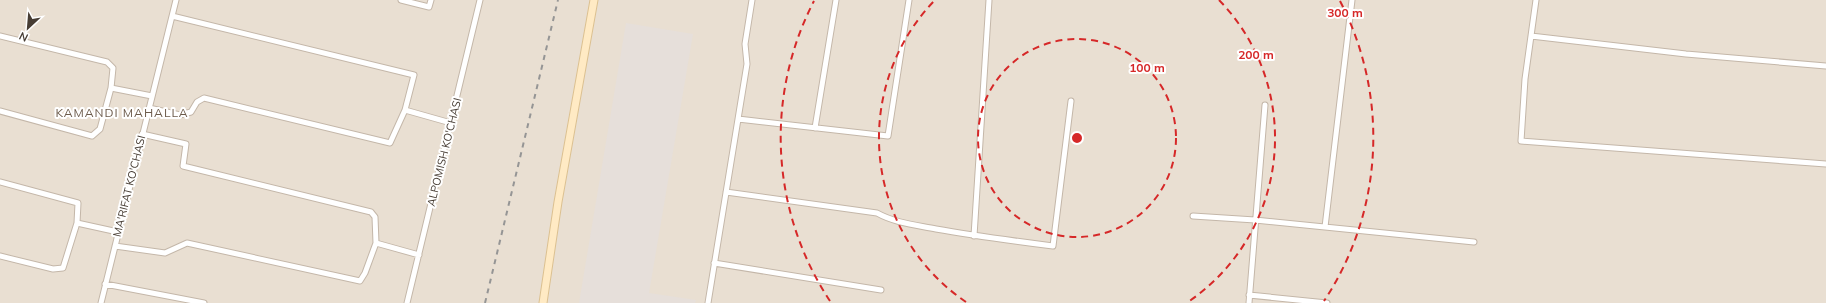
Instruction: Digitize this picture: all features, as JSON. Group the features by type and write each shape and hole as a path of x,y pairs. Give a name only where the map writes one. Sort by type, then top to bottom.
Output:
{"main road":[{"path":"543,303 558,202 594,0"}],"street":[{"name":"MA'RIFAT KO'CHASI","path":"101,303 176,0"},
{"path":"401,0 429,7 431,0"},
{"name":"ALPOMISH KO'CHASI","path":"407,303 480,0"},
{"path":"708,303 747,64 745,44 752,0"},
{"path":"815,128 836,0"},
{"path":"738,119 888,136 909,0"},
{"path":"974,236 989,0"},
{"path":"1325,227 1352,0"},
{"path":"1536,0 1525,79 1521,141 1826,164"},
{"path":"149,108 180,116 191,112 197,102 204,98 390,143 405,110 414,75 172,16"},
{"path":"0,36 107,62 113,68 111,88 100,129 92,136 0,111"},
{"path":"1531,36 1686,54 1826,66"},
{"path":"111,88 152,96"},
{"path":"726,192 877,213 889,219 974,236 1053,246 1071,101"},
{"path":"1249,303 1265,106"},
{"path":"405,110 451,123"},
{"path":"115,246 165,254 187,243 360,281 365,273 376,243 375,216 372,212 183,166 186,144 142,134"},
{"path":"0,182 78,202 77,224 63,268 53,269 0,256"},
{"path":"1193,216 1255,220 1474,242"},
{"path":"77,224 118,232"},
{"path":"376,243 419,255"},
{"path":"714,263 881,290"},
{"path":"105,284 204,303"},
{"path":"1249,295 1327,303"}],"shaded area":[{"path":"0,0 1826,0 1826,303 0,303"},
{"path":"626,23 693,34 649,293 696,300 695,303 579,303"}],"railway":[{"path":"485,303 558,0"}],"district":[{"name":"KAMANDI MAHALLA","path":"122,112"}]}
